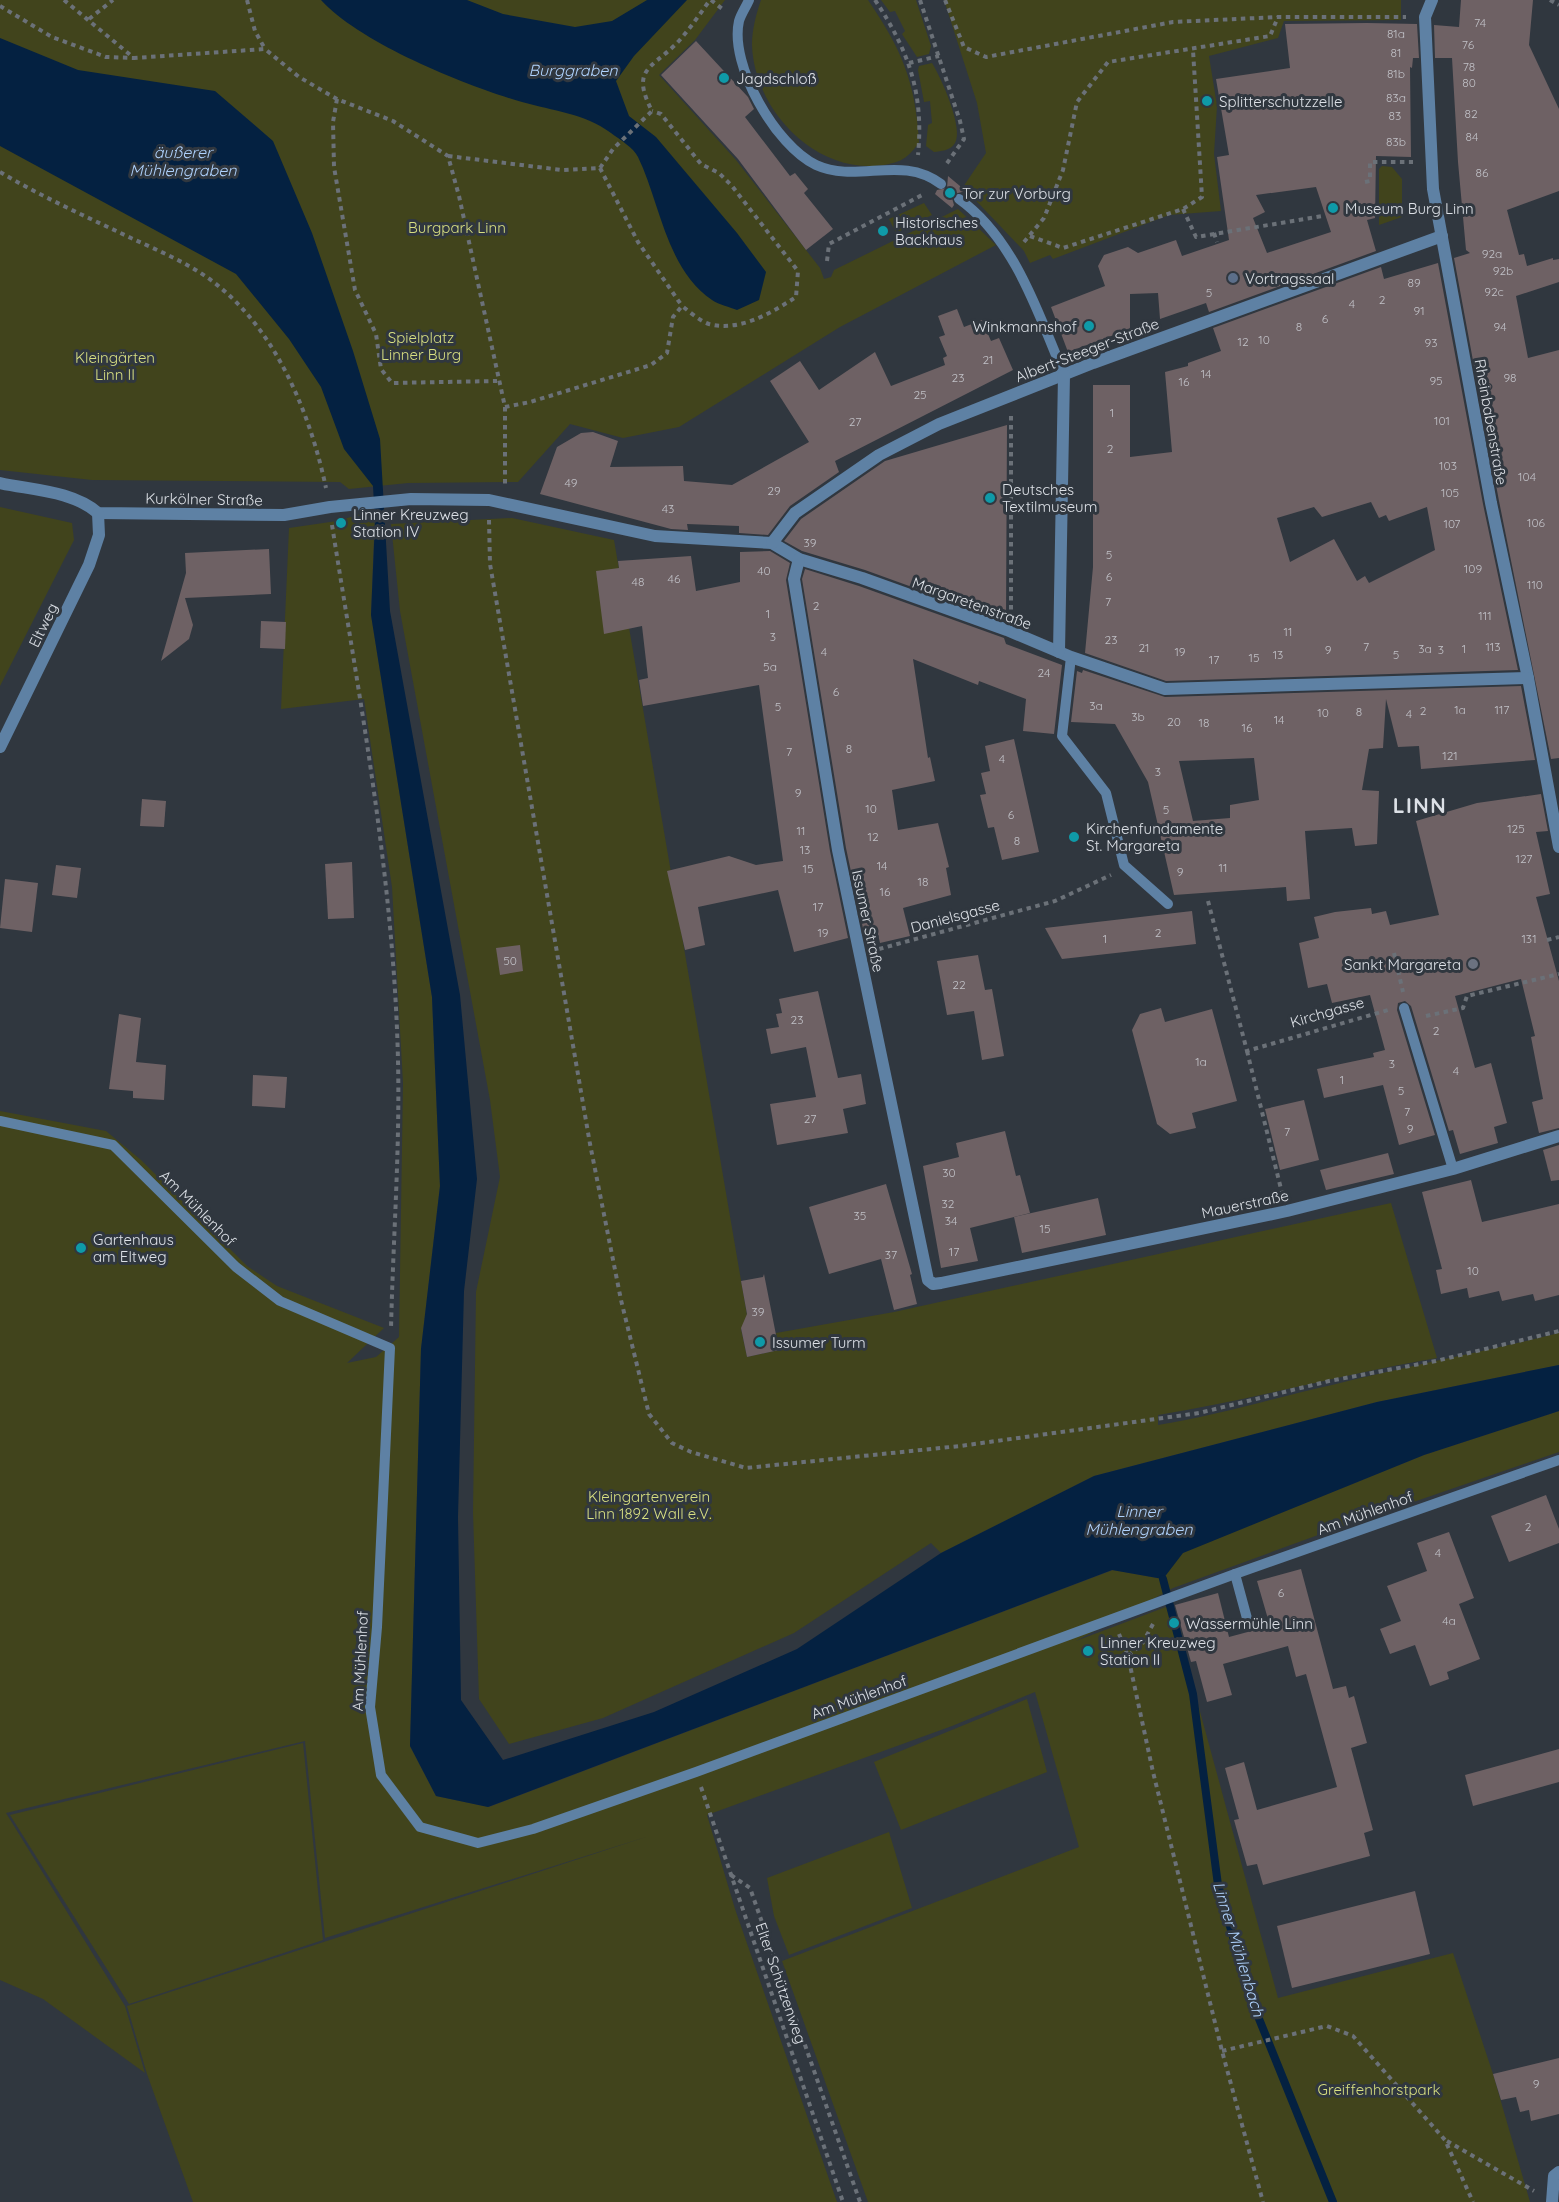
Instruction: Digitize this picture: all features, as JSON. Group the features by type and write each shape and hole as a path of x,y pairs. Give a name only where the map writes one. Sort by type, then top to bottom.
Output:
{"street":[{"name":"Rheinbabenstraße","path":"1432,0 1425,17 1433,189 1491,503 1528,678 1559,847"},
{"name":"Albert-Steeger-Straße","path":"772,543 795,513 879,455 939,424 1064,375 1442,236"},
{"path":"1064,375 1065,654"},
{"name":"Kurkölner Straße","path":"0,483 68,497 87,503 98,513 284,515 335,506 411,499"},
{"name":"Margaretenstraße","path":"411,499 506,502 655,536 772,543 800,560 862,578 1165,689 1528,678"},
{"name":"Eltweg","path":"0,747 89,565 99,536 98,513"},
{"name":"Issumer Straße","path":"800,560 794,579 838,850 924,1272 933,1284"},
{"name":"Mauerstraße","path":"933,1284 1287,1211 1454,1169 1559,1136"},
{"path":"1551,2201 1554,2176 1559,2172"}],"lane":[{"path":"749,0 739,21 739,49 758,100 778,135 816,165 845,171 897,168 913,170 938,182"},
{"path":"961,200 1003,244 1011,256 1029,290 1064,375"},
{"path":"1065,654 1062,736 1106,793 1124,865 1168,904"},
{"path":"1404,1008 1454,1169"},
{"name":"Am Mühlenhof","path":"0,1121 113,1145 236,1267 280,1301 390,1347 377,1627 370,1707 381,1775 420,1827 478,1843 533,1829 696,1772 1235,1574 1559,1460"},
{"path":"1235,1574 1248,1622"}],"path":[{"path":"64,0 90,19 134,58"},
{"path":"90,19 113,0"},
{"path":"247,0 255,31 265,49 299,76 337,99 393,121 448,156 562,170 600,168"},
{"path":"652,111 643,79 648,66 675,44 711,0 723,9"},
{"path":"875,0 891,25 909,63 921,121 918,157 913,170"},
{"path":"826,261 829,244 923,196 938,182 964,139 920,0"},
{"path":"945,0 964,47 986,57 1002,56 1173,22 1278,17 1425,17"},
{"path":"1550,0 1559,4"},
{"path":"0,6 52,38 106,57 134,58 265,49"},
{"path":"1011,256 1044,218 1063,170 1077,102 1108,62 1270,36 1278,17"},
{"path":"1030,236 1063,248 1183,209 1202,198 1192,50"},
{"path":"909,63 939,56"},
{"path":"337,99 333,122 337,185 355,290 376,334 381,369 392,383 497,381"},
{"path":"600,168 613,149 652,111"},
{"path":"600,168 638,242 682,306 708,324 728,326 754,321 796,297 798,271 732,186 719,173 701,164 660,114 652,111"},
{"path":"448,156 459,196 497,381 505,407 506,502"},
{"path":"1365,182 1370,181 1370,162 1432,162"},
{"path":"0,172 192,268 222,289 247,315 272,349 317,445 335,506 391,935 398,1062 390,1347"},
{"path":"1183,209 1196,237 1323,216"},
{"path":"1214,233 1216,242"},
{"path":"505,407 651,365 667,353 673,316 682,306"},
{"path":"1005,398 1012,421 1011,614 1007,630"},
{"path":"489,500 490,564 590,1144 621,1300 649,1414 672,1443 690,1452 746,1468 960,1446 1199,1413 1329,1381 1436,1361 1559,1331"},
{"name":"Danielsgasse","path":"860,952 1055,901 1104,880 1124,865"},
{"path":"1208,901 1287,1211"},
{"path":"1547,940 1559,937"},
{"path":"1394,953 1404,996"},
{"path":"1424,1010 1427,1018 1463,1008 1467,996 1559,974"},
{"name":"Kirchgasse","path":"1247,1051 1396,1007 1404,1008"},
{"path":"1155,1603 1156,1616 1152,1629 1142,1644 1128,1656 1153,1772 1222,2050 1263,2202"},
{"name":"Elter Schützenweg","path":"696,1772 843,2202"},
{"path":"730,1874 750,1888 860,2202"},
{"path":"1222,2050 1328,2026 1353,2036 1445,2140 1473,2202"},
{"path":"1445,2140 1551,2201"}],"green space":[{"name":"Burgpark Linn","path":"0,0 725,0 695,40 659,75 736,160 820,268 824,279 831,277 834,270 958,209 996,245 840,327 679,427 623,438 570,424 518,482 408,483 349,489 340,482 92,480 0,470"},
{"path":"761,0 868,0 890,35 910,83 919,142 910,153 889,164 874,166 850,164 828,157 808,145 790,130 775,111 763,90 755,68 752,39"},
{"path":"881,0 916,0 931,46 929,54 917,57 902,34 905,31 895,11 890,12"},
{"path":"944,0 1401,0 1401,20 1284,21 1278,38 1209,56 1217,106 1214,154 1221,211 1169,215 1053,259 1050,255 1030,263 1024,251 963,187 986,153 977,103"},
{"path":"932,63 950,103 957,136 951,148 934,152 926,146 928,125 932,123 930,101 924,102 918,70 919,66"},
{"path":"1382,166 1392,167 1402,179 1402,217 1379,225 1379,169"},
{"path":"924,203 932,215 896,233 889,219"},
{"path":"0,507 72,523 74,540 0,686"},
{"name":"Greiffenhorstpark","path":"375,510 371,615 432,997 440,1186 421,1349 410,1746 436,1796 489,1807 1113,1570 1163,1579 1182,1553 1424,1455 1559,1411 1559,1452 1332,1530 1173,1588 1076,1641 1171,1605 1278,1998 1453,1953 1493,2074 1530,2202 868,2202 782,1961 1079,1847 1035,1692 952,1726 707,1815 735,1909 837,2202 193,2202 147,2074 127,2006 649,1836 325,1938 305,1741 6,1813 125,2006 145,2073 43,1999 0,1980 0,1111 106,1131 141,1160 247,1266 277,1286 384,1328 347,1363 376,1357 399,1337 403,1083 392,887 364,699 281,709 289,528 337,521"},
{"name":"Kleingartenverein Linn 1892 Wall e.V.","path":"512,518 614,540 749,1327 741,1329 747,1357 779,1350 776,1333 894,1312 1391,1203 1437,1358 1158,1415 1158,1425 1223,1412 1559,1333 1559,1365 1377,1402 1094,1476 941,1553 931,1543 794,1633 603,1718 509,1744 479,1699 473,1512 476,1292 500,1177 490,1100 400,611 391,524"},
{"path":"1027,1699 1047,1772 901,1830 874,1762"},
{"path":"303,1743 323,1940 129,2004 10,1815"},
{"path":"889,1832 912,1908 789,1955 774,1916 767,1878"}],"water":[{"name":"Burggraben","path":"321,0 467,0 503,14 575,27 612,21 647,0 687,0 634,56 616,81 629,116 656,137 737,233 766,272 759,300 737,310 715,302 697,287 684,271 674,253 638,157 630,147 601,126 568,113 499,95 415,61 361,32"},
{"name":"Linner Mühlengraben","path":"0,38 78,70 215,91 273,141 312,233 353,351 380,439 390,611 460,995 477,1179 464,1291 458,1517 461,1700 503,1760 654,1712 797,1649 941,1553 1094,1476 1377,1402 1559,1365 1559,1411 1424,1455 1183,1553 1163,1579 1112,1570 488,1807 436,1796 410,1746 421,1349 440,1186 432,997 371,615 375,522 373,486 344,449 321,387 289,339 236,274 0,146"}],"building":[{"path":"1461,0 1533,0 1529,45 1559,109 1559,191 1507,210 1519,255 1524,254 1527,266 1553,258 1553,260 1559,259 1559,282 1516,296 1528,358 1559,350 1559,758 1551,759 1499,501 1454,258 1470,253 1466,250 1452,58 1435,58 1434,25 1459,27"},
{"path":"1285,24 1417,24 1419,58 1413,58 1412,68 1410,67 1411,157 1376,156 1375,218 1367,220 1376,251 1209,312 1206,303 1160,319 1158,293 1130,294 1130,329 1068,352 1051,307 1105,286 1098,266 1104,255 1128,247 1138,253 1176,240 1182,256 1229,240 1217,157 1229,155 1216,79 1290,68","holes":["1316,187 1331,232 1267,253 1253,218 1265,212 1256,195"]},
{"path":"696,41 748,97 754,109 745,117 790,176 795,173 808,189 804,193 833,229 806,250 738,159 661,75"},
{"name":"Tor zur Vorburg","path":"948,176 966,191 954,194 952,208 935,194 937,190 947,188"},
{"path":"1438,263 1483,504 1518,670 1166,681 1085,653 1093,567 1093,385 1130,385 1130,457 1172,452 1165,372 1188,366 1188,363 1221,351 1213,328 1381,267 1384,279","holes":["1371,502 1379,518 1386,515 1389,521 1427,507 1435,550 1369,583 1365,576 1357,581 1334,539 1290,562 1277,518 1314,507 1322,517"]},
{"path":"957,309 964,327 982,320 991,341 999,338 1013,370 835,461 839,472 790,506 768,535 739,533 739,526 687,524 688,530 671,529 540,494 557,447 581,433 593,432 618,441 610,467 683,466 684,481 732,485 809,442 770,381 800,361 819,390 875,352 891,386 945,365 943,358 947,356 939,337 945,335 938,316"},
{"path":"1007,425 1006,621 865,570 802,551 784,541 801,519 885,461"},
{"path":"269,549 271,594 185,598 193,625 189,639 161,661 186,573 185,553"},
{"path":"770,551 790,563 786,580 830,851 848,938 794,952 778,890 698,907 705,945 685,950 667,871 729,856 756,865 783,861 759,685 643,706 639,680 648,678 642,626 604,634 596,571 619,568 618,561 691,556 696,591 740,582 740,552"},
{"path":"805,569 1004,638 1006,644 1062,665 1054,734 1023,731 1026,699 979,681 978,685 913,659 928,758 930,757 935,781 892,790 898,830 938,823 949,867 946,868 951,895 903,908 910,936 880,943 877,930 864,933 846,848 802,579"},
{"path":"261,621 286,622 285,649 260,648"},
{"path":"1083,670 1165,697 1521,686 1535,760 1421,769 1419,746 1398,747 1386,699 1383,748 1369,749 1362,790 1379,791 1377,844 1355,846 1352,828 1305,831 1310,899 1287,901 1286,887 1174,895 1148,782 1115,724 1071,722 1077,671 1082,673","holes":["1254,758 1259,800 1230,805 1230,818 1193,821 1179,761"]},
{"path":"1014,739 1039,852 1002,860 994,827 988,828 980,795 986,794 981,773 990,771 985,746"},
{"path":"1541,794 1548,831 1536,832 1550,894 1536,897 1559,981 1559,1128 1539,1133 1532,1102 1543,1099 1531,1037 1535,1036 1521,979 1455,996 1475,1068 1491,1063 1507,1123 1494,1127 1498,1143 1460,1154 1453,1130 1449,1131 1411,1006 1405,1001 1398,1003 1397,1010 1435,1135 1399,1145 1383,1085 1324,1098 1317,1069 1374,1057 1373,1053 1385,1050 1370,995 1332,1003 1327,984 1308,988 1299,943 1319,938 1314,917 1335,912 1371,908 1372,914 1386,911 1390,925 1439,915 1416,821 1477,803"},
{"path":"142,799 166,801 164,827 140,826"},
{"path":"352,862 354,918 328,919 325,864"},
{"path":"56,865 81,868 77,898 52,895"},
{"path":"5,879 38,883 32,932 0,928"},
{"path":"1192,911 1196,944 1062,959 1045,928"},
{"path":"520,945 523,971 500,975 496,948"},
{"path":"978,955 985,990 992,989 1004,1056 982,1060 974,1011 947,1015 937,961"},
{"path":"818,991 838,1078 861,1074 866,1104 843,1109 848,1133 777,1145 770,1104 816,1097 806,1047 771,1054 766,1029 779,1027 776,1014 782,1013 779,999"},
{"path":"1161,1008 1165,1022 1212,1009 1237,1101 1192,1113 1196,1128 1170,1134 1157,1124 1132,1030 1140,1014"},
{"path":"119,1014 141,1018 136,1062 166,1065 164,1100 133,1098 133,1091 109,1089"},
{"path":"253,1075 287,1077 285,1108 252,1106"},
{"path":"1304,1100 1319,1160 1280,1170 1265,1109"},
{"path":"1005,1131 1016,1176 1020,1175 1030,1213 970,1228 978,1261 941,1268 923,1166 959,1157 956,1143"},
{"path":"1559,1145 1559,1180 1551,1181 1543,1150"},
{"path":"1388,1153 1394,1174 1326,1190 1320,1170"},
{"path":"1471,1180 1482,1222 1559,1204 1559,1295 1535,1301 1533,1294 1502,1301 1499,1291 1469,1298 1467,1288 1441,1294 1436,1270 1442,1269 1422,1192"},
{"path":"886,1184 912,1274 910,1275 917,1304 894,1310 881,1259 829,1274 809,1207"},
{"path":"1098,1198 1106,1235 1022,1253 1014,1217"},
{"path":"764,1274 779,1350 747,1357 741,1328 747,1314 741,1281 763,1277"},
{"path":"1546,1495 1559,1529 1559,1543 1509,1562 1491,1516"},
{"path":"1449,1532 1474,1598 1459,1604 1480,1659 1447,1672 1449,1679 1430,1686 1415,1645 1390,1654 1380,1629 1401,1621 1387,1586 1427,1571 1417,1543"},
{"path":"1301,1569 1333,1689 1346,1686 1349,1698 1354,1696 1367,1743 1351,1748 1373,1830 1364,1833 1370,1856 1263,1885 1257,1864 1247,1866 1234,1820 1239,1819 1225,1768 1244,1762 1257,1810 1337,1787 1306,1674 1296,1677 1288,1646 1223,1664 1232,1695 1207,1702 1196,1661 1191,1662 1175,1605 1218,1593 1229,1637 1270,1626 1257,1581"},
{"path":"1559,1749 1559,1782 1473,1806 1465,1775"},
{"path":"1415,1891 1430,1954 1292,1988 1277,1926"},
{"path":"1559,2058 1559,2114 1531,2121 1529,2110 1520,2112 1516,2097 1501,2100 1493,2074"}],"waterway":[{"name":"Linner Mühlenbach","path":"1163,1579 1193,1694 1218,1885 1251,1999 1333,2202"}],"place":[{"name":"Jagdschloß","path":"724,78"},
{"name":"Splitterschutzzelle","path":"1207,101"},
{"name":"Tor zur Vorburg","path":"950,193"},
{"name":"Museum Burg Linn","path":"1333,208"},
{"name":"Historisches Backhaus","path":"883,231"},
{"name":"Vortragssaal","path":"1233,278"},
{"name":"Winkmannshof","path":"1089,326"},
{"name":"Deutsches Textilmuseum","path":"990,498"},
{"name":"Linner Kreuzweg Station IV","path":"341,523"},
{"name":"Kirchenfundamente St. Margareta","path":"1074,837"},
{"name":"Sankt Margareta","path":"1473,964"},
{"name":"Gartenhaus am Eltweg","path":"81,1248"},
{"name":"Issumer Turm","path":"760,1342"},
{"name":"Wassermühle Linn","path":"1174,1623"},
{"name":"Linner Kreuzweg Station II","path":"1088,1651"}],"district":[{"name":"LINN","path":"1420,805"}],"water label":[{"name":"äußerer Mühlengraben","path":"183,161"}],"park label":[{"name":"Spielplatz Linner Burg","path":"421,346"},
{"name":"Kleingärten Linn II","path":"115,366"}]}
